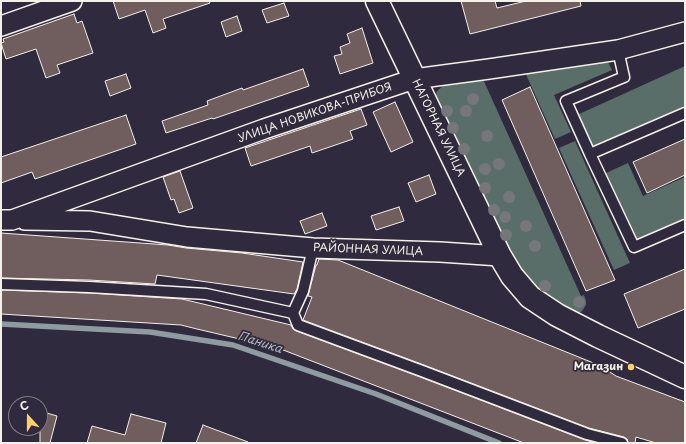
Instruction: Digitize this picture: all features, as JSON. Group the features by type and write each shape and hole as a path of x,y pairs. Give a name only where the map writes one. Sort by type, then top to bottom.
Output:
{"street":[{"path":"1,26 72,1"},
{"name":"НАГОРНАЯ УЛИЦА","path":"377,1 500,256"},
{"name":"УЛИЦА НОВИКОВА-ПРИБОЯ","path":"7,220 264,129 414,79 618,50 685,32"},
{"name":"РАЙОННАЯ УЛИЦА","path":"7,220 90,221 187,237 313,248 440,252 500,256"},
{"path":"500,256 512,276 530,297 557,315 685,377"}],"lane":[{"path":"618,50 624,76 566,102 634,247 685,225"},
{"path":"590,154 685,112"},
{"path":"313,248 303,291 293,313 298,325 587,434 622,443"},
{"path":"1,284 89,287 206,294 293,313"}],"green space":[{"path":"607,60 612,70 554,95 571,132 555,139 524,70"},
{"path":"685,66 685,109 593,150 577,115"},
{"path":"482,77 581,296 584,295 586,305 578,314 529,290 433,105 437,91 448,83"},
{"path":"575,141 630,263 614,270 559,148"},
{"path":"628,163 643,196 685,177 685,218 634,241 604,174"}],"building":[{"path":"113,1 209,1 210,3 163,19 166,28 153,33 145,10 119,19"},
{"path":"461,1 495,1 497,8 526,1 580,1 581,6 470,34"},
{"path":"284,3 289,16 267,23 262,10"},
{"path":"74,14 77,23 82,21 93,53 57,65 60,73 46,78 36,49 6,59 1,43 4,42 3,39"},
{"path":"237,16 242,31 226,37 221,22"},
{"path":"362,28 373,63 340,74 334,56 342,54 340,47 350,43 347,34"},
{"path":"303,69 309,86 213,119 212,118 166,133 162,121 208,105 207,101 242,88 243,90"},
{"path":"126,74 131,88 110,96 105,81"},
{"path":"530,87 615,280 586,291 502,100"},
{"path":"395,102 413,142 391,152 373,112"},
{"path":"361,109 367,125 350,131 353,139 312,153 310,146 251,166 245,148"},
{"path":"126,115 136,144 35,179 32,172 1,183 1,157"},
{"path":"685,139 685,175 647,193 633,162"},
{"path":"180,171 193,208 179,213 174,199 171,200 163,177"},
{"path":"429,175 436,194 416,202 408,183"},
{"path":"399,207 404,221 376,230 371,216"},
{"path":"322,213 327,226 305,234 300,221"},
{"path":"1,233 168,245 242,253 303,262 297,289 294,294 157,275 155,284 89,280 1,278"},
{"path":"319,259 338,260 601,366 616,376 685,402 685,443 656,443 636,437 635,443 628,443 627,439 624,437 589,428 303,320 312,297 308,296"},
{"path":"685,269 685,309 638,328 624,294"},
{"path":"1,290 89,293 182,299 291,325 296,331 596,443 524,443 278,348 181,325 1,314"},
{"path":"48,413 57,416 50,443 40,443 40,436 48,436"},
{"path":"131,414 166,423 161,443 87,443 92,426 125,435"},
{"path":"203,425 248,442 248,443 196,443"}],"waterway":[{"name":"Паника","path":"1,324 150,332 233,345 376,394 499,443"}],"place":[{"name":"Магазин","path":"631,367"}]}
